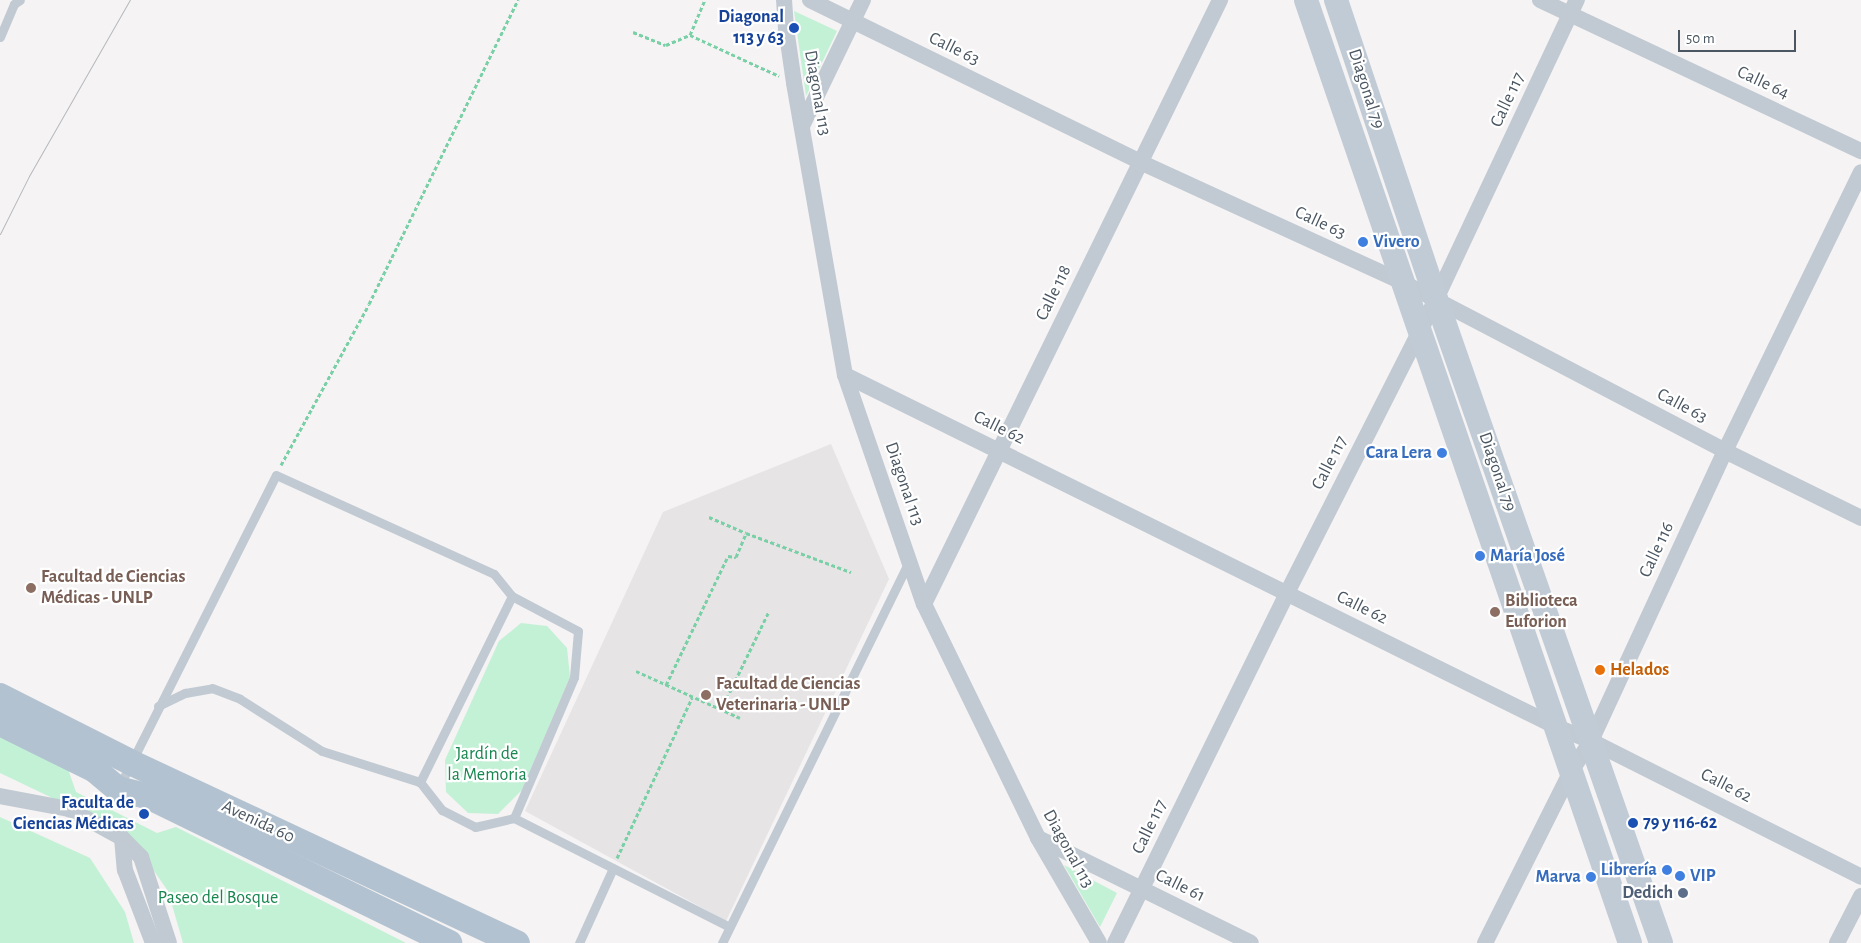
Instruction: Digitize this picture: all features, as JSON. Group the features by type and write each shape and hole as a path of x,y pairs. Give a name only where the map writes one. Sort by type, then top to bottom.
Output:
{"main road":[{"name":"Diagonal 79","path":"1306,0 1630,943"},
{"name":"Diagonal 79","path":"1336,0 1436,299 1662,943"},
{"name":"Avenida 60","path":"0,696 132,763 517,943"},
{"name":"Avenida 60","path":"0,722 95,770 118,789 150,797 449,943"}],"street":[{"name":"Diagonal 113","path":"784,0 794,83 845,374 924,604 1038,838 1099,943"},
{"name":"Calle 63","path":"810,0 1140,162 1404,283 1725,451 1861,518"},
{"path":"802,126 863,0"},
{"name":"Calle 118","path":"924,604 1220,0"},
{"name":"Calle 64","path":"1540,0 1573,7 1861,152"},
{"name":"Calle 117","path":"1116,943 1287,593 1436,299 1573,7"},
{"name":"Calle 116","path":"1486,943 1571,771 1591,741 1725,451 1861,172"},
{"name":"Calle 62","path":"845,374 1556,726 1591,741 1861,877"},
{"path":"0,796 69,809 122,838 142,857 169,943"},
{"path":"122,838 125,870 153,943"},
{"name":"Calle 61","path":"1038,838 1251,943"},
{"path":"1837,943 1861,896"}],"lane":[{"path":"0,37 14,4 20,0"},
{"path":"118,789 158,706 276,475 494,574 512,596 578,631 574,677 514,818"},
{"path":"722,943 728,926 910,562"},
{"path":"420,782 512,596"},
{"path":"158,706 185,693 212,688 240,699 322,750 420,782 442,810 475,827 514,818 728,926"},
{"path":"579,943 613,868"}],"path":[{"path":"276,475 369,304 518,0"},
{"path":"633,32 666,45 690,35 706,0"},
{"path":"690,35 794,83"},
{"path":"709,517 746,533 851,572"},
{"path":"666,685 728,556 736,557 746,533"},
{"path":"721,710 769,611"},
{"path":"636,671 692,698 740,718"},
{"path":"613,868 692,698"}],"shaded area":[{"name":"Facultad de Ciencias Veterinaria - UNLP","path":"831,444 889,579 726,921 525,811 663,512"}],"green space":[{"path":"794,11 837,31 806,96"},
{"name":"Jardín de la Memoria","path":"521,623 547,626 567,648 570,677 522,790 498,814 468,813 446,792 445,760 499,641"},
{"name":"Paseo del Bosque","path":"0,737 68,769 76,792 157,833 176,827 406,943 183,943 168,891 128,834 0,773"},
{"name":"Paseo del Bosque","path":"0,817 90,858 125,912 134,943 0,943"},
{"path":"1064,865 1117,893 1100,927"}],"tram line":[{"path":"0,234 29,176 130,0"}],"place":[{"name":"Diagonal 113 y 63","path":"794,28"},
{"name":"Vivero","path":"1363,242"},
{"name":"Cara Lera","path":"1442,453"},
{"name":"María José","path":"1480,556"},
{"name":"Facultad de Ciencias Médicas - UNLP","path":"31,588"},
{"name":"Biblioteca Euforion","path":"1495,612"},
{"name":"Helados","path":"1600,670"},
{"name":"Facultad de Ciencias Veterinaria - UNLP","path":"706,695"},
{"name":"Faculta de Ciencias Médicas","path":"144,814"},
{"name":"79 y 116-62","path":"1633,823"},
{"name":"Librería","path":"1667,870"},
{"name":"VIP","path":"1680,876"},
{"name":"Marva","path":"1591,877"},
{"name":"Dedich","path":"1683,893"}]}
